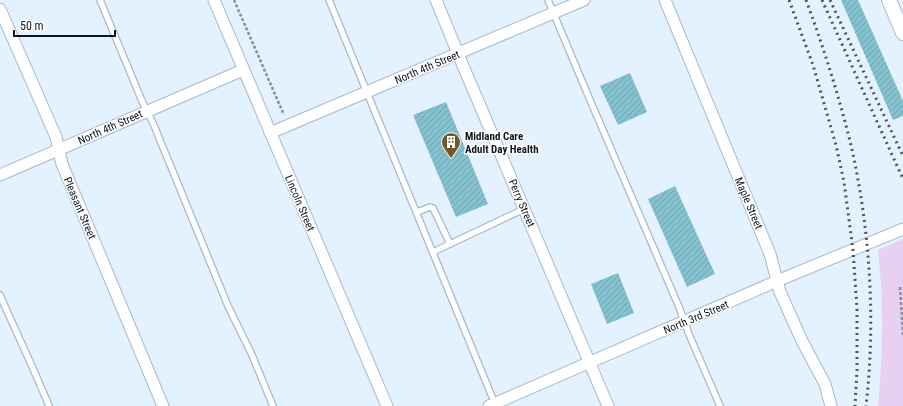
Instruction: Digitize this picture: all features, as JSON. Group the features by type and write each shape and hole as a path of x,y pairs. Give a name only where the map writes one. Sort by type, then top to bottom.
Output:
{"street":[{"name":"Lincoln Street","path":"214,0 387,406"},
{"name":"Perry Street","path":"436,0 608,406"},
{"name":"North 4th Street","path":"270,133 584,0"},
{"name":"Maple Street","path":"665,0 770,254 780,292 802,341 825,384 831,406"},
{"path":"889,0 903,33"},
{"name":"Pleasant Street","path":"0,9 56,137 62,164 163,406"},
{"name":"North 4th Street","path":"0,175 243,70"},
{"name":"North 3rd Street","path":"493,405 777,281 903,229"}],"lane":[{"path":"100,0 142,101 148,111 228,306 252,355 273,406"},
{"path":"329,0 417,212 493,405"},
{"path":"548,0 720,406"},
{"path":"417,212 430,207 433,208 450,244"},
{"path":"433,252 524,209"},
{"path":"0,295 49,406"}],"path":[{"path":"234,0 288,125"},
{"path":"900,287 903,335"}],"shaded area":[{"path":"903,239 903,406 878,406 882,328 878,250"}],"building":[{"path":"841,0 858,0 903,101 903,116 893,120"},
{"path":"630,73 647,112 618,125 600,86"},
{"name":"Midland Care Adult Day Health","path":"446,102 488,204 456,217 413,115"},
{"path":"675,186 715,274 687,287 648,199"},
{"path":"618,273 634,313 607,324 591,284"}],"railway":[{"path":"789,0 813,65 836,145 844,182 853,250 857,309 857,370 855,406"},
{"path":"806,0 830,70 850,141 862,206 871,307 871,340 866,406"},
{"path":"822,0 903,179"},
{"path":"830,0 903,156"}],"place":[{"name":"Midland Care Adult Day Health","path":"451,159"}]}
